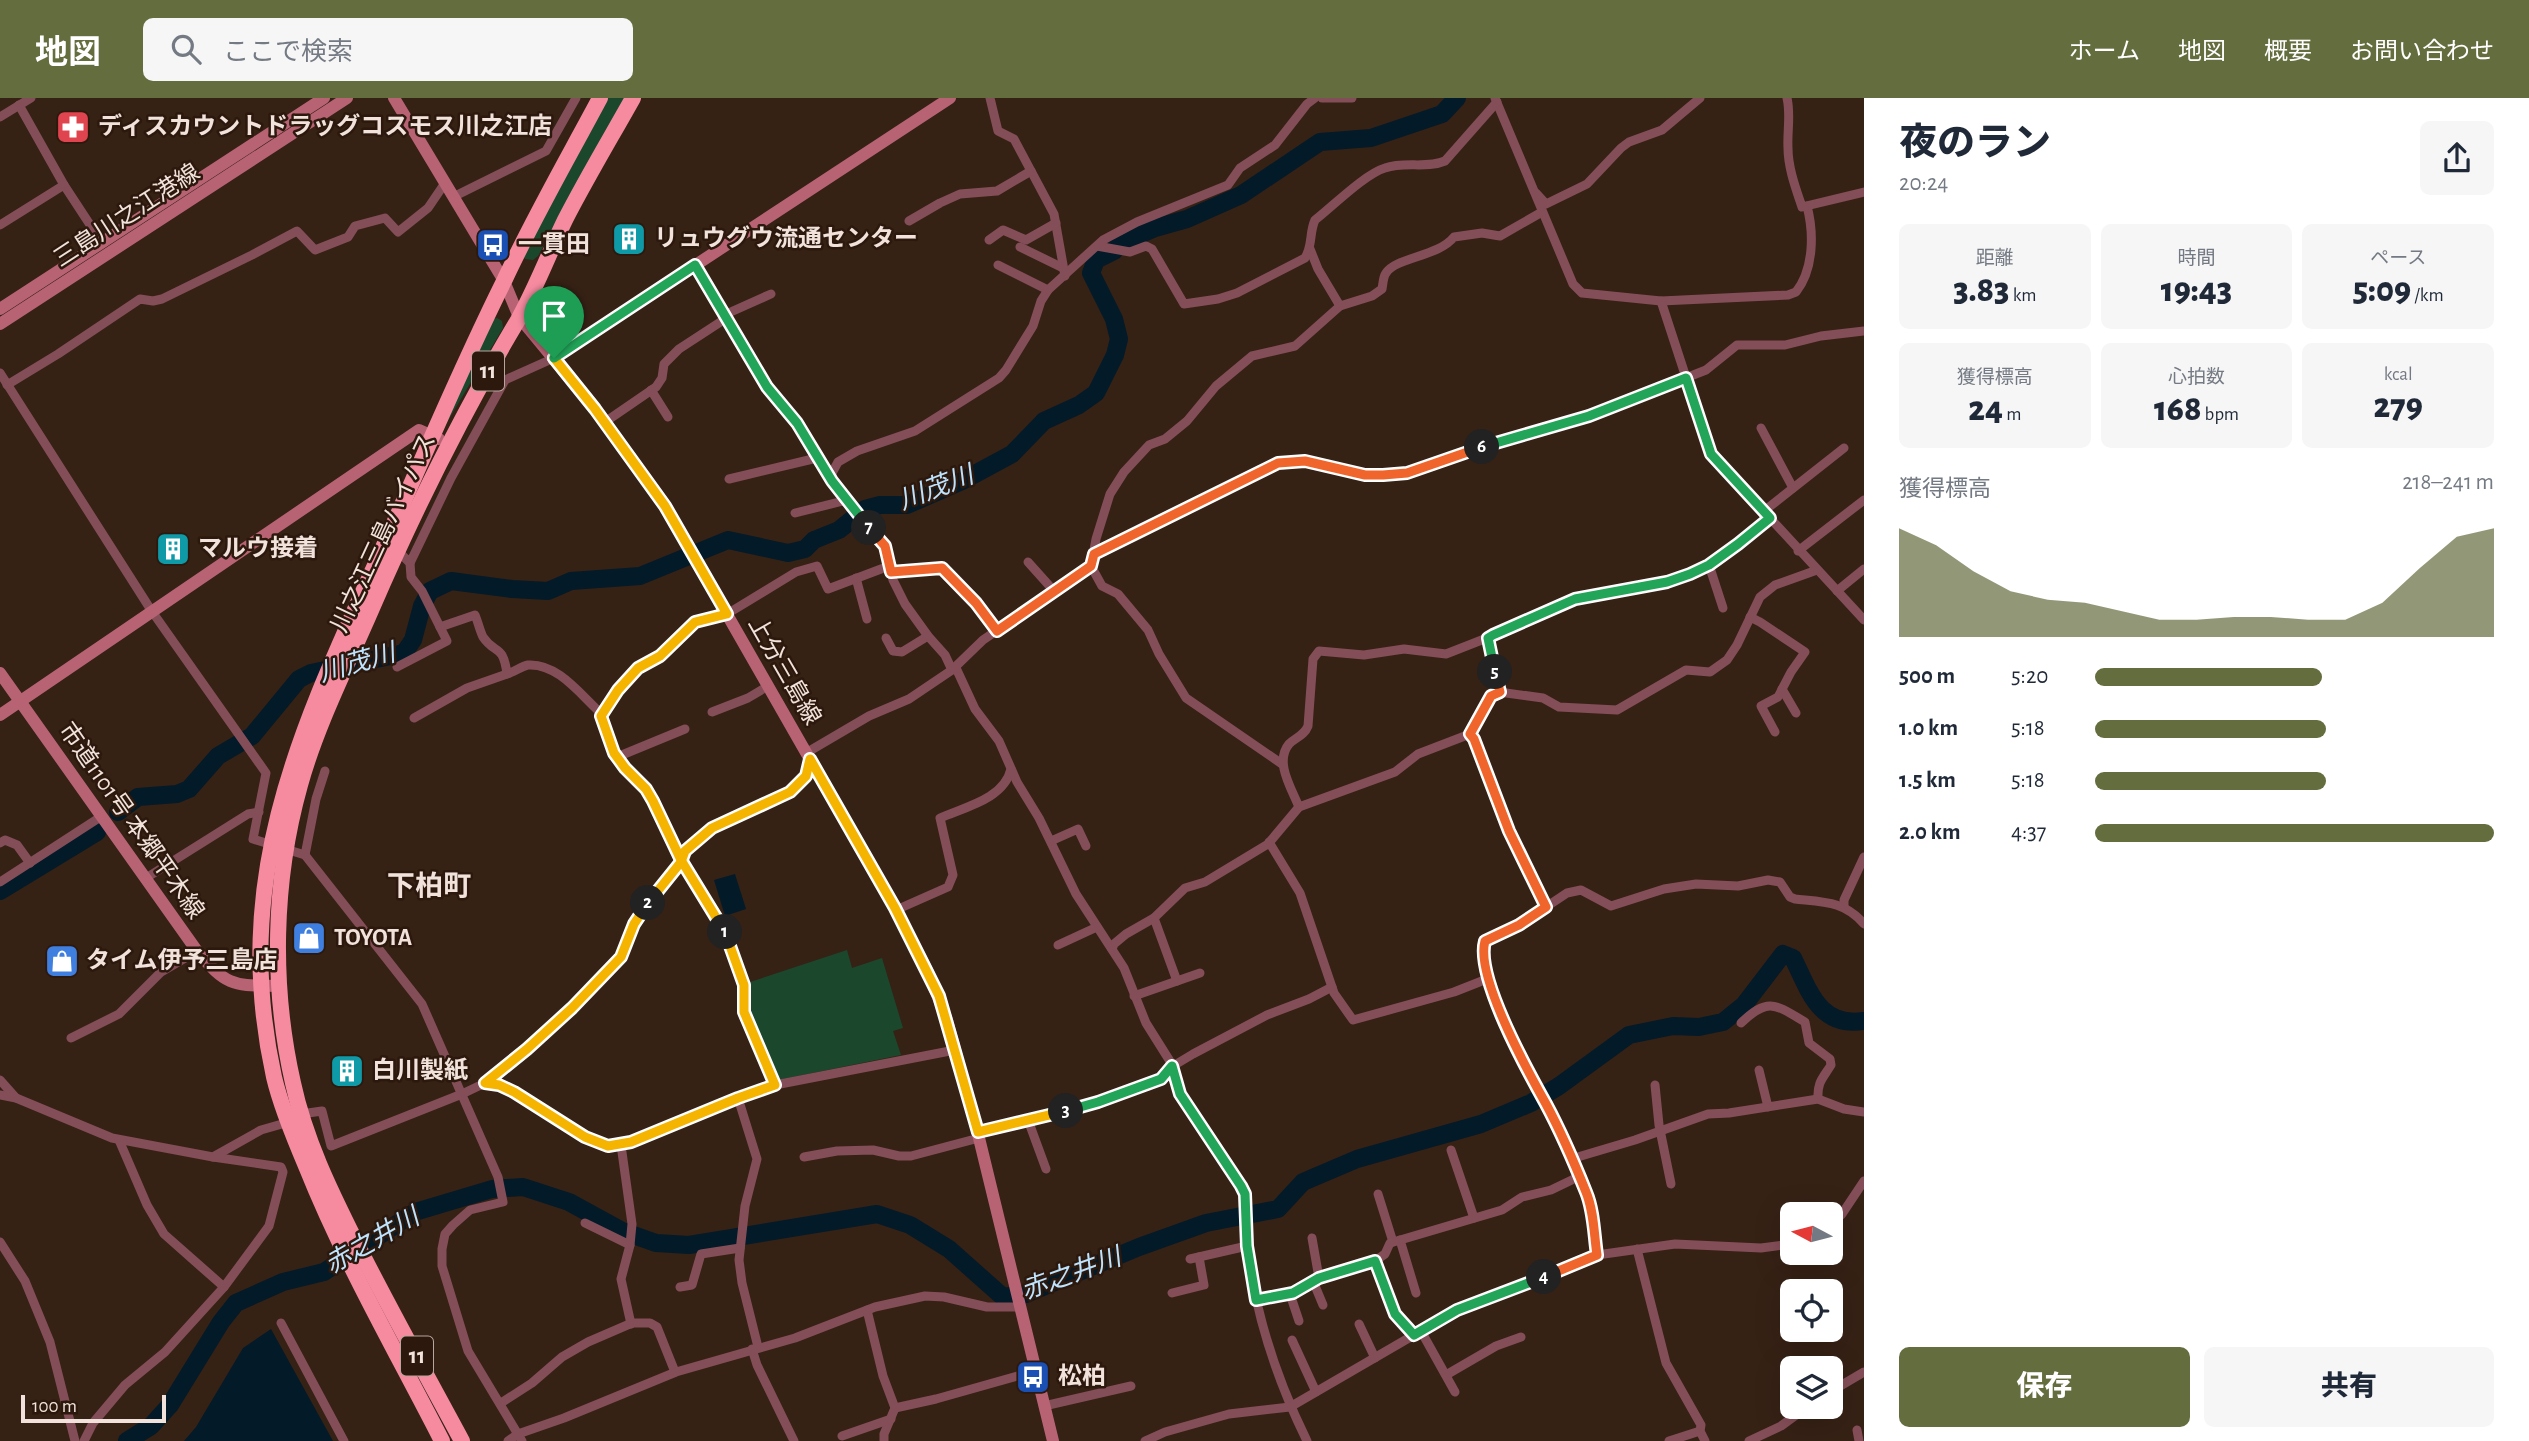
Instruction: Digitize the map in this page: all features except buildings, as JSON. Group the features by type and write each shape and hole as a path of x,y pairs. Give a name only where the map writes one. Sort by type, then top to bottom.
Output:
{"highway":[{"name":"川之江三島バイパス","path":"442,1441 348,1243 317,1194 295,1118 279,986 279,920 286,850 300,785 331,684 338,649 504,281 545,198 600,98"},
{"name":"川之江三島バイパス","path":"295,1118 275,1081 260,985 261,917 270,846 287,778 331,684 355,650 397,550 450,444 503,343 520,317 566,219 633,98"},
{"name":"川之江三島バイパス","path":"365,1277 462,1441"}],"main road":[{"name":"三島川之江港線","path":"0,309 324,98"},
{"name":"三島川之江港線","path":"0,324 347,98"},
{"name":"上分三島線","path":"394,98 504,281 520,317 604,422 665,506 896,909 939,996 978,1135 1053,1441"},
{"path":"554,358 950,98"},
{"path":"0,715 419,430 450,444"},
{"name":"市道1101号 本郷平木線","path":"0,673 197,951 218,975 240,984 279,986"}],"street":[{"path":"0,117 31,98"},
{"path":"455,196 546,151 576,98"},
{"path":"990,98 998,131 1014,139 1054,214 1064,272"},
{"path":"832,481 834,467 838,462 857,451 915,431 999,378 1033,326 1041,301 1064,272 1097,246 1137,222 1228,185 1240,168 1275,145 1307,104 1315,98"},
{"path":"1322,98 1352,98"},
{"path":"1532,189 1546,204 1587,184 1621,148 1629,142 1662,130 1700,98"},
{"path":"1787,98 1787,150 1802,207 1864,192"},
{"path":"1340,306 1318,269 1310,249 1311,228 1315,220 1373,174 1386,167 1445,161 1496,100 1573,284 1582,293 1661,301 1788,295 1796,292 1809,261 1811,246 1812,225 1807,206"},
{"path":"19,105 64,185 102,243"},
{"path":"909,221 960,194 998,191 1031,171"},
{"path":"7,385 140,299 162,299 297,231 315,250 348,237 355,226 385,218 398,232 428,208 445,183"},
{"path":"0,225 64,185"},
{"path":"213,1157 261,1130 322,1111 331,1146 485,1083 572,1008 621,957 634,924 685,851 712,828 790,792 806,776 808,756 869,716 909,699 954,669 983,640 1091,566 1096,539 1110,495 1124,472 1149,445 1165,439 1187,421 1216,386 1252,356 1295,346 1340,306 1372,296 1382,289 1385,274 1392,267 1446,247 1454,237 1482,233 1500,236 1542,212"},
{"path":"989,240 1003,230 1026,240 1056,223"},
{"path":"1097,246 1130,252 1146,246 1152,249 1184,304 1237,293 1305,258 1310,249"},
{"path":"1020,247 1064,272"},
{"path":"695,265 767,387 797,423 832,481 885,546 890,569 905,604 945,655 975,709 999,741 1076,894 1124,968 1146,1023 1172,1066 1180,1094 1241,1186 1256,1300 1269,1352 1290,1407 1307,1441"},
{"path":"998,265 1048,290"},
{"path":"604,422 651,390 662,378 664,364 679,349 725,317 771,294"},
{"path":"1661,301 1711,454 1864,620"},
{"path":"1094,554 1278,463 1305,461 1365,475 1407,473 1502,440 1589,416 1706,370 1737,345 1786,345 1821,336 1864,331"},
{"path":"397,667 447,641 422,591 411,577 410,563 451,478 505,380 554,358"},
{"path":"0,373 151,610 266,774 253,839 305,855 422,1004 462,1094 499,1185 503,1202 470,1210 453,1225 445,1234 442,1266 468,1351 520,1438"},
{"path":"651,390 668,417"},
{"path":"1761,428 1793,488"},
{"path":"1282,764 1287,747 1303,734 1308,726 1313,659 1319,651 1364,655 1404,649 1441,655 1488,638 1575,599 1667,582 1709,565 1767,515 1793,488 1844,448"},
{"path":"729,479 817,458"},
{"path":"795,513 847,500"},
{"path":"1798,551 1864,500"},
{"path":"397,550 410,563"},
{"path":"1028,562 1054,591"},
{"path":"1709,565 1723,608"},
{"path":"602,714 618,690 638,668 660,656 695,622 727,614 810,566 817,566 828,589 890,569 942,568 976,603 997,631"},
{"path":"1091,566 1102,586 1118,594 1148,630 1159,654 1186,698 1282,764 1299,807"},
{"path":"1837,592 1864,569"},
{"path":"1112,949 1126,934 1154,918 1185,888 1205,882 1269,842 1299,807 1395,772 1418,754 1470,734 1491,696 1500,692 1543,698 1559,707 1622,709 1686,670 1707,672 1718,667 1727,660 1737,645 1755,603 1775,584 1817,570"},
{"path":"856,578 867,619"},
{"path":"440,627 475,615 484,639 504,656 507,674"},
{"path":"1750,617 1805,652 1778,697 1761,706 1775,732"},
{"path":"886,638 893,651 902,652 928,636"},
{"path":"1488,638 1500,692"},
{"path":"415,718 467,688 527,665 542,667 568,681 602,714 617,757 646,789 681,860 733,950 744,985 744,1012 775,1085"},
{"path":"712,712 748,698 768,686"},
{"path":"1782,689 1796,713"},
{"path":"617,757 685,729"},
{"path":"1470,734 1509,831 1546,907"},
{"path":"896,909 948,887 953,875 940,818 995,794 1003,787 1011,769"},
{"path":"305,855 316,799 325,771"},
{"path":"146,878 248,814 259,812"},
{"path":"0,882 102,816"},
{"path":"1051,841 1078,829 1086,846"},
{"path":"0,843 5,840 17,845 30,863"},
{"path":"1269,842 1300,892 1332,987 1353,1020 1454,992 1487,979"},
{"path":"1844,906 1844,900 1864,858"},
{"path":"1597,1255 1589,1202 1546,1105 1507,1031 1487,979 1482,951 1485,941 1519,925 1567,892 1581,890 1611,906 1664,889 1696,884 1738,886 1768,880 1780,882 1790,897 1795,899 1844,906 1854,912 1864,924"},
{"path":"1154,918 1177,981"},
{"path":"1058,945 1097,927"},
{"path":"71,1038 118,1014 161,972 197,951"},
{"path":"1134,996 1200,973"},
{"path":"804,1157 837,1151 873,1150 911,1156 1028,1120 1098,1102 1161,1079 1172,1066 1267,1014 1309,999 1332,987"},
{"path":"1741,1023 1762,1006 1777,1005 1805,1022 1809,1043 1830,1059 1831,1065 1819,1080 1818,1099"},
{"path":"485,1083 499,1085 514,1092 596,1142 608,1146 621,1145 775,1085 955,1050"},
{"path":"1759,1070 1768,1107"},
{"path":"0,1080 16,1098"},
{"path":"1655,1085 1671,1184"},
{"path":"0,1095 16,1098 119,1140 281,1167 283,1172 269,1226 224,1287 164,1352 125,1385 93,1423 84,1441"},
{"path":"738,1098 757,1159 742,1230 742,1283 757,1365 794,1441"},
{"path":"1571,1158 1708,1114 1818,1099 1844,1109 1864,1112"},
{"path":"1028,1120 1037,1157 1046,1169"},
{"path":"119,1140 147,1205 164,1234 224,1287"},
{"path":"621,1145 632,1228 621,1279 631,1324"},
{"path":"1451,1150 1474,1218"},
{"path":"1256,1300 1290,1294 1316,1280 1375,1261 1385,1254 1390,1243 1502,1210 1522,1198 1551,1190 1578,1177"},
{"path":"1843,1212 1864,1181"},
{"path":"1378,1194 1416,1293"},
{"path":"585,1223 630,1245"},
{"path":"1312,1238 1316,1280 1323,1305"},
{"path":"0,1242 25,1281 53,1349 75,1441"},
{"path":"1144,1441 1165,1432 1229,1414 1290,1407 1457,1310 1597,1255 1675,1244 1761,1248 1780,1246"},
{"path":"1172,1293 1204,1284 1195,1258 1247,1246"},
{"path":"680,1287 692,1284 701,1254 740,1248"},
{"path":"1637,1250 1666,1363 1701,1424 1700,1431 1705,1441"},
{"path":"1375,1261 1395,1314 1417,1333 1455,1392"},
{"path":"1290,1294 1299,1321"},
{"path":"508,1441 675,1372 795,1338 867,1310 925,1296 944,1297 987,1307 1020,1307"},
{"path":"867,1310 883,1376 895,1408 884,1434 884,1441"},
{"path":"500,1403 532,1383 573,1349 631,1324 650,1323 657,1327 675,1372"},
{"path":"281,1324 344,1441"},
{"path":"1359,1324 1375,1358"},
{"path":"1446,1375 1496,1346 1521,1337"},
{"path":"1292,1340 1316,1392"},
{"path":"895,1408 1035,1371"},
{"path":"1843,1384 1864,1372"},
{"path":"1044,1406 1131,1386"},
{"path":"842,1436 891,1419"},
{"path":"1749,1441 1791,1419"},
{"path":"1857,1430 1859,1441"},
{"path":"1670,1441 1700,1431"}],"green space":[{"path":"607,98 626,98 538,256 533,260 525,259 523,255"},
{"path":"493,319 502,321 503,328 443,429"},
{"path":"847,950 852,968 882,958 903,1028 893,1031 901,1055 778,1080 748,1014 747,983"}],"water":[{"path":"735,874 746,909 725,916 714,880"},
{"path":"271,1329 333,1441 184,1441 196,1427 243,1348"}],"waterway":[{"name":"川茂川","path":"118,812 138,797 177,794 189,789 218,756 252,736 299,679 311,673 404,653 413,640 422,606 430,591 451,581 548,591 571,581 640,576 728,540 788,553 805,549 814,540 839,530 865,509 880,505 907,505 962,481 1012,454 1044,421 1079,405 1096,393 1115,355 1119,339 1114,319 1091,273 1096,260 1114,251 1118,244 1155,228 1187,219 1241,195 1320,142 1371,138 1442,114 1457,98"},
{"name":"川茂川","path":"0,891 97,832"},
{"name":"赤之井川","path":"127,1441 151,1426 170,1405 221,1322 236,1303 283,1282 324,1272 415,1212 492,1189 523,1187 569,1202 622,1231 656,1243 689,1245 877,1214 910,1225 949,1249 1003,1297 1026,1294 1139,1247 1206,1223 1278,1209 1303,1182 1357,1159 1481,1124 1531,1103 1629,1035 1673,1026 1699,1027 1723,1022 1744,1005 1783,954 1793,958 1811,994 1826,1013 1849,1022 1864,1021"}],"place":[{"name":"ディスカウントドラッグコスモス川之江店","path":"73,127"},
{"name":"リュウグウ流通センター","path":"629,239"},
{"name":"一貫田","path":"493,245"},
{"name":"マルウ接着","path":"173,549"},
{"name":"TOYOTA","path":"309,938"},
{"name":"タイム伊予三島店","path":"62,961"},
{"name":"白川製紙","path":"347,1071"},
{"name":"松柏","path":"1033,1377"}],"district":[{"name":"下柏町","path":"429,887"}],"route":[{"path":"554,358 595,409 665,506 727,614 695,622 660,656 638,668 618,690 601,716 614,753 646,789 681,860 726,935 744,985 744,1012 775,1085 631,1142 608,1146 585,1137 530,1100 499,1085 485,1083 572,1008 621,957 634,924 657,890 681,862 681,860 685,851 712,828 790,792 806,776 810,759 895,908 939,996 978,1132 1098,1102 1161,1079 1172,1066 1180,1094 1245,1194 1247,1246 1256,1300 1293,1293 1319,1278 1375,1261 1395,1314 1414,1335 1484,1298 1597,1255 1586,1191 1529,1070 1507,1031 1487,979 1482,951 1485,941 1519,925 1546,907 1509,831 1470,734 1491,696 1500,692 1488,638 1575,599 1667,582 1690,574 1709,565 1770,518 1711,454 1686,378 1589,416 1502,440 1407,473 1365,475 1305,461 1278,463 1094,554 1091,566 997,631 976,603 942,568 891,572 885,546 832,481 797,423 767,387 695,265 554,358"}]}
